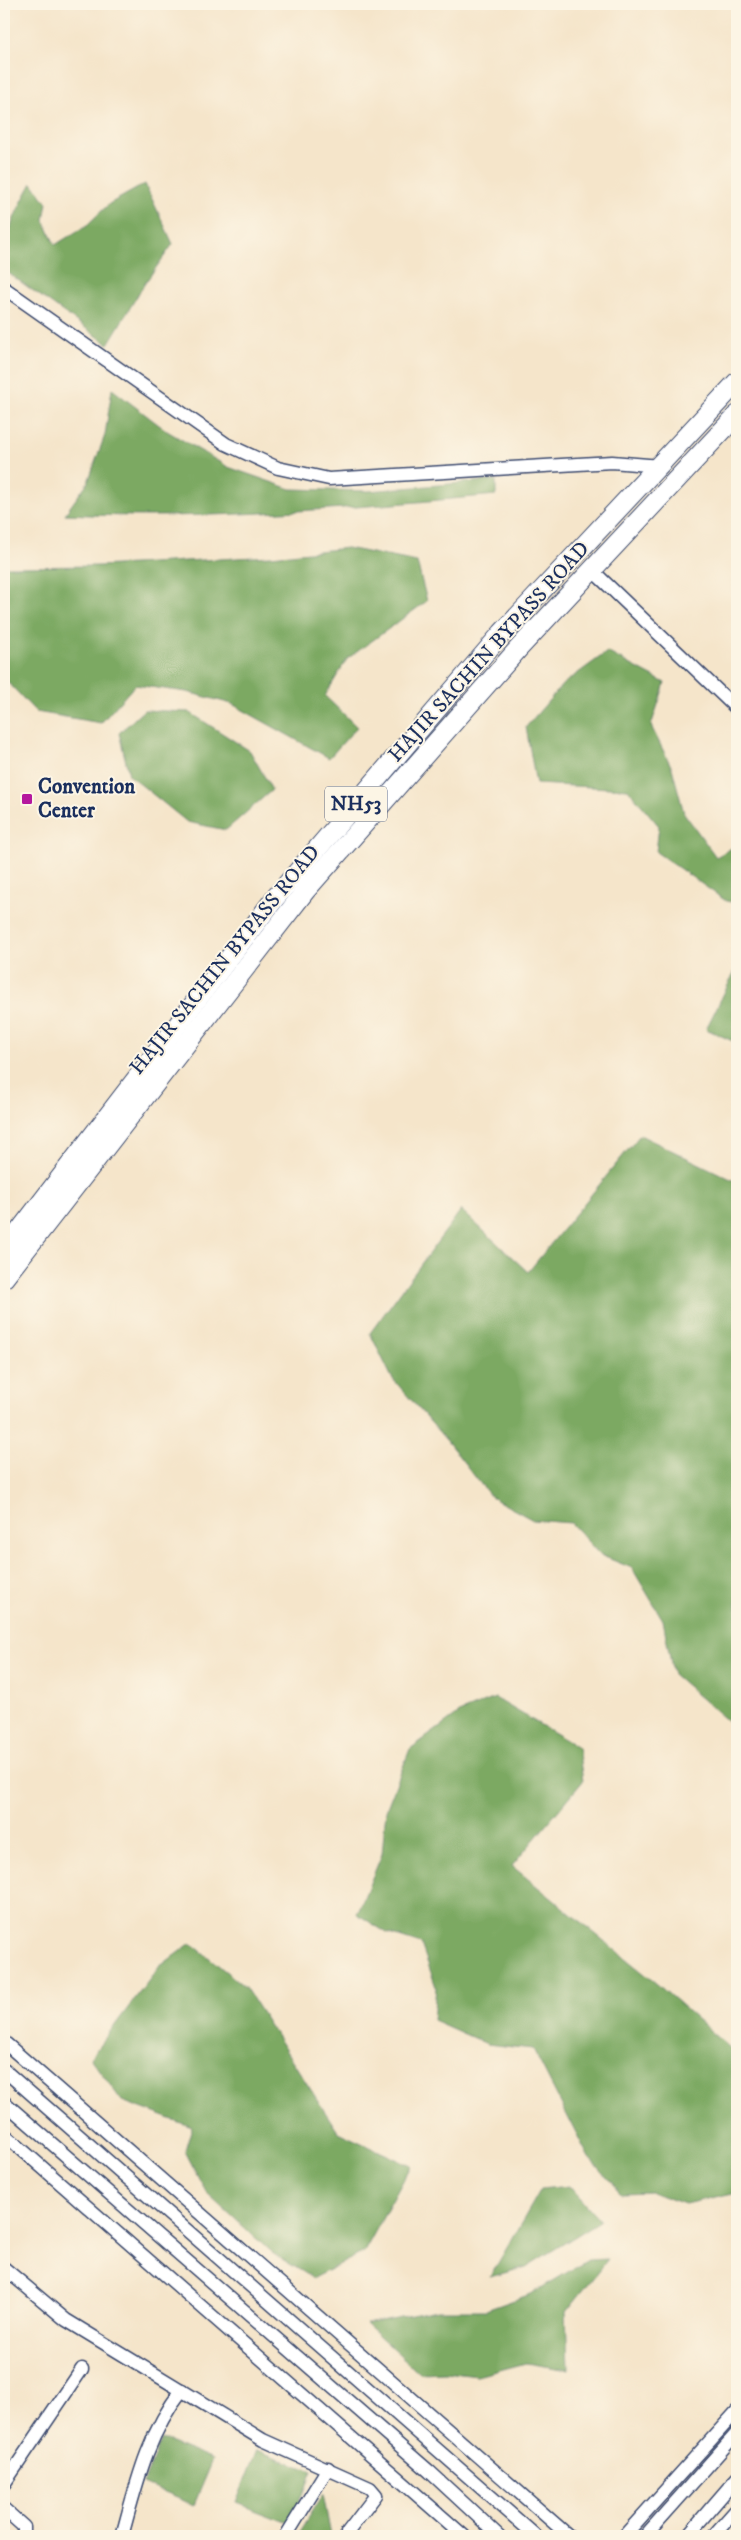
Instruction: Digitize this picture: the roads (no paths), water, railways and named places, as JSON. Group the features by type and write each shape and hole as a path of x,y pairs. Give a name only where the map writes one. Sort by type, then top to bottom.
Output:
{"highway":[{"name":"NH53","path":"4,1251 276,897 502,633 737,382"},
{"name":"HAJIR SACHIN BYPASS ROAD","path":"4,1278 306,890 519,648 737,415"}],"street":[{"path":"4,288 226,444 278,468 329,479 612,462 660,466"},
{"path":"592,570 737,709"},
{"path":"4,2042 570,2536"},
{"path":"4,2070 536,2536"},
{"path":"4,2102 430,2472 499,2536"},
{"path":"4,2134 464,2536"},
{"path":"4,2268 66,2320 263,2440 370,2488 376,2495 347,2533 348,2536"},
{"path":"4,2484 82,2369"},
{"path":"122,2536 147,2450 171,2404 182,2390"},
{"path":"624,2536 737,2411"},
{"path":"645,2536 737,2433"},
{"path":"286,2536 328,2468"},
{"path":"687,2536 737,2478"},
{"path":"4,2509 24,2527 24,2536"},
{"path":"713,2536 737,2509"}],"place":[{"name":"Convention Center","path":"27,799"}]}
